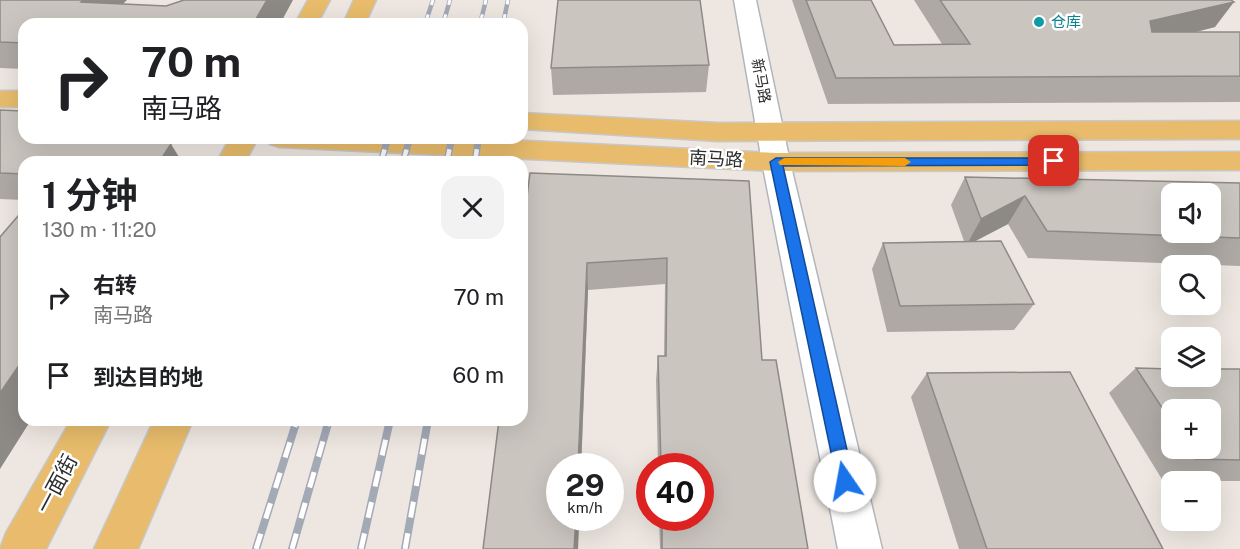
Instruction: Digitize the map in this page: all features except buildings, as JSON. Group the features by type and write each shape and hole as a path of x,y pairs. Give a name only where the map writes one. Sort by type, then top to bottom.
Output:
{"main road":[{"path":"310,18 320,0"},
{"path":"357,18 365,0"},
{"path":"0,99 18,99"},
{"name":"南马路","path":"528,121 718,132 773,147 1240,130"},
{"name":"南马路","path":"293,144 773,147 1240,161"},
{"name":"一面街","path":"22,549 89,426"},
{"path":"116,549 171,426"}],"street":[{"name":"新马路","path":"746,0 773,147 860,549"}],"railway":[{"path":"427,18 433,0"},
{"path":"445,18 450,0"},
{"path":"482,18 486,0"},
{"path":"504,18 508,0"},
{"path":"383,156 386,144"},
{"path":"405,156 408,144"},
{"path":"448,156 450,144"},
{"path":"476,156 478,144"},
{"path":"256,549 295,426"},
{"path":"292,549 327,426"},
{"path":"361,549 389,426"},
{"path":"405,549 427,426"}],"slow traffic":[{"path":"784,162 905,162"}],"place":[{"name":"仓库","path":"1039,22"}],"route":[{"path":"845,481 776,162 1054,161"}]}
